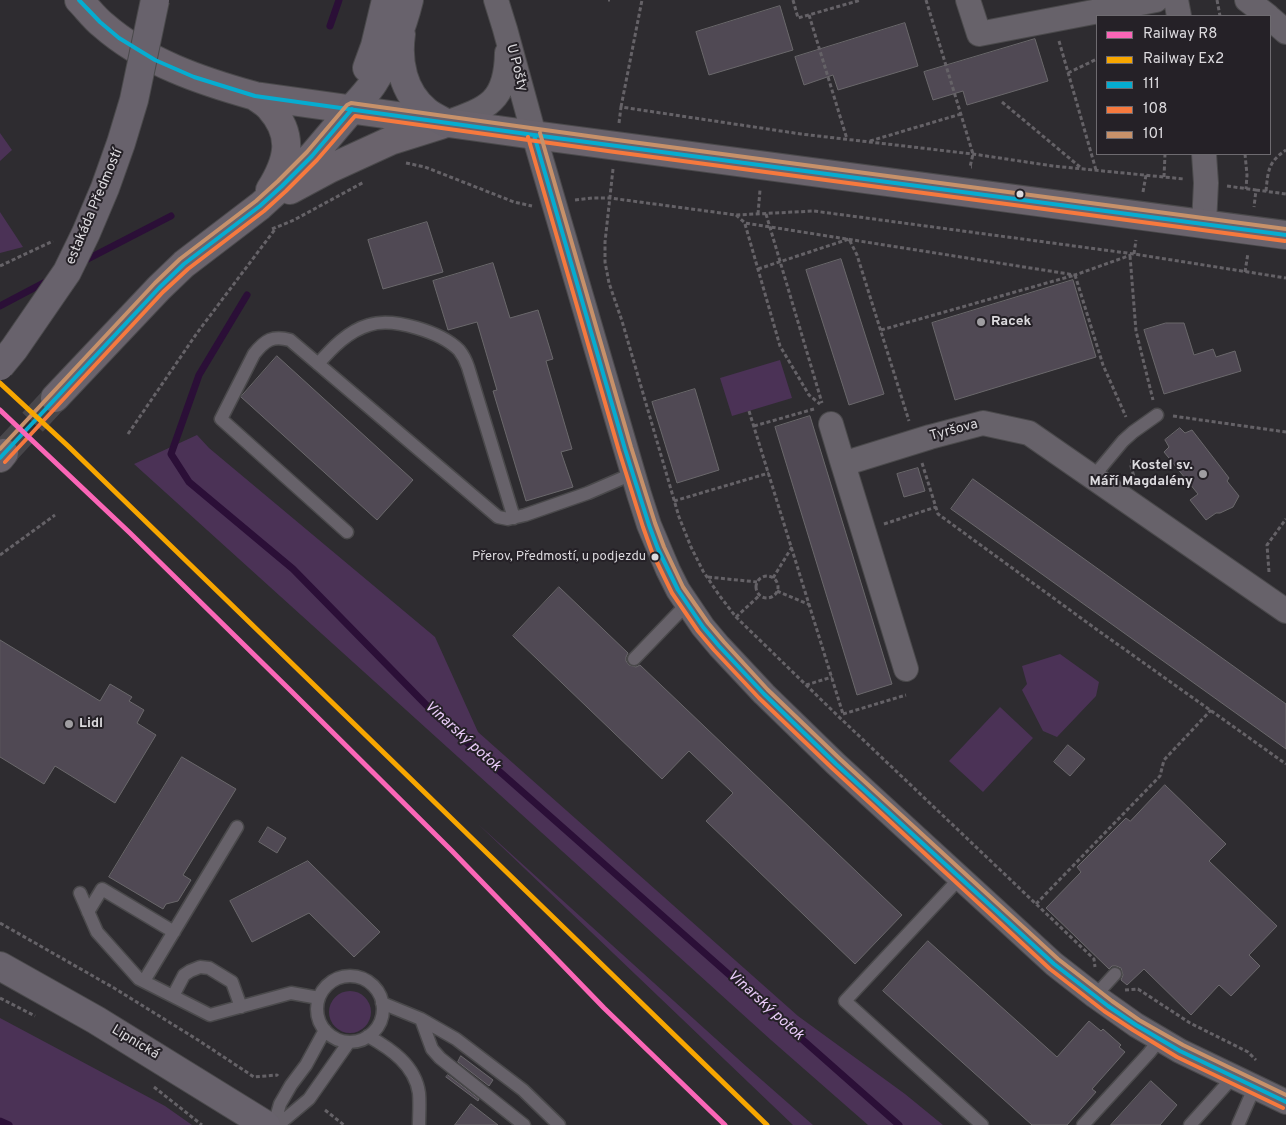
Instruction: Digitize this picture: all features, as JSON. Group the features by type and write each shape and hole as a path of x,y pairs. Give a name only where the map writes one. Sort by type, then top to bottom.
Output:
{"main road":[{"path":"79,0 102,25 155,60 224,87 255,96 1286,235"},
{"name":"estakáda Předmostí","path":"0,366 14,349 67,272 90,224 108,179 134,100 156,0"},
{"path":"352,110 375,46 386,0"},
{"path":"55,398 172,276 204,248 260,206 307,161 373,84 394,45 406,11"},
{"path":"406,11 400,51 406,84 424,109 446,123"},
{"path":"255,96 269,107 279,120 287,146 283,167 260,206"},
{"path":"260,206 362,153 390,141 446,123"},
{"name":"Lipnická","path":"0,966 96,1020 266,1125"}],"street":[{"name":"U Pošty","path":"496,0 632,474 658,549 671,577 703,627 764,694 836,764 1054,964 1106,984 1136,1025 1180,1051 1234,1076 1257,1075 1286,1102"},
{"path":"968,0 978,34 1156,0"},
{"path":"1176,0 1179,15"},
{"path":"1247,0 1266,15"},
{"path":"1271,19 1286,32"},
{"path":"446,123 482,109 491,103 498,94 507,68 505,29"},
{"path":"1204,155 1206,183 1204,224"},
{"path":"827,415 906,669"},
{"name":"Tyršova","path":"843,464 982,423 1029,433 1286,611"}],"lane":[{"path":"318,364 335,346 360,328 381,322 408,325 436,336 459,350 465,358 468,367 514,518"},
{"path":"347,532 221,419 254,354 266,341 274,338 290,340 494,514 502,518 514,518 579,496 632,474"},
{"path":"1094,477 1117,448 1133,432 1157,415"},
{"path":"634,659 687,604"},
{"path":"144,981 236,827"},
{"path":"960,878 845,1001 982,1125"},
{"path":"88,912 102,889 174,932"},
{"path":"80,893 97,932 140,979 210,1015 291,993 319,998"},
{"path":"173,996 184,975 200,967 208,968 232,982 241,1007"},
{"path":"356,976 373,985 382,1003 383,1010 374,1031 362,1039 350,1042 339,1040 329,1034 321,1025 317,1012 319,998 325,987 342,977 356,976"},
{"path":"382,1003 421,1019 456,1038 523,1090 559,1125"},
{"path":"421,1019 432,1049 440,1058 524,1125"},
{"path":"274,1125 280,1104 290,1085 306,1065 325,1030"},
{"path":"368,1036 398,1056 412,1073 419,1093 420,1125"},
{"path":"1083,1125 1160,1039"},
{"path":"278,1125 309,1099 350,1042"},
{"path":"1238,1125 1257,1075"},
{"path":"1190,1125 1234,1076"}],"path":[{"path":"642,0 621,107 610,198 605,262 609,283 622,321 679,517 691,546 708,577 736,617 1094,959 1095,967 1106,984 1119,990 1138,989 1190,1023 1248,1052 1257,1075"},
{"path":"793,0 798,18 861,0"},
{"path":"926,0 973,154"},
{"path":"1217,0 1220,15"},
{"path":"809,15 847,139"},
{"path":"1053,20 1096,170"},
{"path":"1068,73 1096,59"},
{"path":"1002,102 1082,169"},
{"path":"621,107 801,134 973,154 1053,166 1206,183"},
{"path":"869,142 961,114"},
{"path":"1266,191 1269,170 1278,156 1286,150"},
{"path":"1164,177 1165,155"},
{"path":"1245,155 1246,189"},
{"path":"400,165 406,163 425,167 514,202 529,206 554,205 579,199 610,198 736,215 814,211 1286,278"},
{"path":"128,434 197,333 276,228 365,182"},
{"path":"1256,190 1286,194"},
{"path":"766,214 827,415"},
{"path":"736,215 745,223 1075,275"},
{"path":"745,223 780,346 809,395 827,415"},
{"path":"758,269 850,239"},
{"path":"850,239 857,255 938,514 1286,764"},
{"path":"0,266 53,241"},
{"path":"881,330 1075,275 1132,255"},
{"path":"1132,255 1136,331 1157,415"},
{"path":"1075,275 1103,365 1133,432"},
{"path":"749,411 843,714"},
{"path":"754,426 827,415"},
{"path":"1172,416 1286,432"},
{"path":"674,501 769,473"},
{"path":"863,531 936,507"},
{"path":"0,555 55,516"},
{"path":"1270,580 1267,546 1286,519"},
{"path":"773,578 792,548"},
{"path":"766,576 773,578 778,584 777,591 770,598 760,595 756,590 757,582 766,576"},
{"path":"708,577 757,582"},
{"path":"777,591 810,605"},
{"path":"736,617 760,595"},
{"path":"806,685 832,677"},
{"path":"837,715 906,695"},
{"path":"1036,904 1160,776 1164,760 1211,710"},
{"path":"0,922 122,993 254,1077 277,1075 282,1079"},
{"path":"0,998 35,1016"},
{"path":"148,1084 202,1125"},
{"path":"325,1110 344,1125"}],"shaded area":[{"path":"0,133 12,150 0,161"},
{"path":"0,212 23,247 0,253"},
{"path":"780,360 792,398 732,416 720,378"},
{"path":"197,435 209,448 435,637 478,732 798,1016 905,1094 943,1125 868,1125 771,1040 134,464"},
{"path":"1060,654 1099,682 1096,696 1057,737 1043,731 1022,690 1027,684 1022,666"},
{"path":"1000,707 1033,738 983,792 949,761"},
{"path":"478,824 747,1067 813,1125 793,1125"},
{"path":"354,991 362,994 368,1000 371,1012 368,1024 362,1030 346,1033 338,1030 332,1024 329,1008 332,1000 338,994"},
{"path":"0,1018 165,1106 192,1125 0,1125"}],"building":[{"path":"780,6 793,50 709,75 696,32"},
{"path":"905,23 918,66 838,90 833,75 804,85 795,57"},
{"path":"1035,39 1048,81 967,105 963,91 933,100 924,72"},
{"path":"427,222 443,272 383,289 368,240"},
{"path":"841,259 884,394 849,405 806,270"},
{"path":"493,263 510,318 538,310 553,359 546,361 572,449 561,452 573,487 526,501 493,391 497,390 477,322 448,330 433,281"},
{"path":"1073,280 1096,357 955,400 932,323"},
{"path":"1166,323 1184,323 1194,355 1213,349 1216,357 1235,351 1241,371 1164,394 1144,330"},
{"path":"277,356 413,480 377,520 241,397"},
{"path":"695,389 719,470 677,483 652,402"},
{"path":"810,416 892,684 857,695 775,427"},
{"path":"1180,428 1185,433 1192,430 1229,478 1227,481 1239,496 1233,507 1216,513 1206,520 1190,500 1198,494 1164,452 1169,447 1165,440"},
{"path":"918,468 925,491 904,497 897,474"},
{"path":"973,479 1286,704 1286,749 951,509"},
{"path":"559,587 628,653 626,661 629,665 636,667 640,665 902,915 855,964 706,821 733,793 689,751 662,779 513,636"},
{"name":"Lidl","path":"0,640 100,701 110,684 132,697 129,701 144,710 137,723 156,735 115,803 55,766 44,784 0,757"},
{"path":"1068,745 1085,759 1070,776 1054,762"},
{"path":"182,757 236,789 183,875 191,880 178,901 166,904 163,909 109,877"},
{"path":"1165,785 1226,844 1209,861 1277,926 1249,955 1260,966 1231,996 1219,985 1191,1015 1144,969 1127,985 1121,980 1123,975 1121,968 1112,966 1109,969 1046,908 1081,872 1077,867 1126,818 1130,821"},
{"path":"268,827 286,838 277,853 259,842"},
{"path":"308,861 380,932 354,957 309,913 252,942 230,901"},
{"path":"928,941 1057,1057 1089,1021 1101,1031 1103,1029 1121,1045 1119,1047 1125,1052 1092,1089 1096,1092 1067,1125 1032,1125 883,991"},
{"path":"461,1056 493,1080 489,1086 458,1062"},
{"path":"448,1075 479,1099 478,1101 446,1077"},
{"path":"1151,1081 1177,1105 1160,1125 1111,1125"},
{"path":"471,1104 498,1125 455,1125"}],"waterway":[{"name":"Vinarský potok","path":"330,26 339,0"},
{"path":"82,262 171,216"},
{"path":"0,306 51,279"},
{"name":"Vinarský potok","path":"247,295 199,375 171,454 189,482 293,569 438,717 899,1125"},
{"path":"0,1121 9,1125"}],"tunnel":[{"path":"4,453 55,398"}],"rail line":[{"name":"Ex2","path":"0,383 68,446 767,1125"},
{"name":"R8","path":"0,410 130,533 291,691 452,851 604,1008 725,1125"}],"transit line":[{"name":"111","path":"79,0 119,38 155,60 194,77 255,96 1286,235"},
{"name":"101","path":"0,449 155,283 180,259 256,201 278,181 307,152 347,105 351,103 1286,229"},
{"name":"111","path":"0,458 159,288 184,264 260,206 282,186 312,156 352,109"},
{"name":"108","path":"5,462 163,292 188,269 264,211 286,191 317,160 355,116 1285,241"},
{"name":"101","path":"540,133 631,447 655,523 683,587 708,623 768,690 840,759 1058,959 1139,1020 1183,1045 1286,1095"},
{"name":"111","path":"534,135 625,449 649,525 658,549 678,590 703,627 764,694 836,764 1054,964 1136,1025 1180,1051 1286,1102"},
{"name":"108","path":"528,137 619,451 643,527 652,552 672,593 698,631 759,698 1050,969 1104,1011 1177,1057 1283,1108"}],"place":[{"name":"Racek","path":"981,322"},
{"name":"Kostel sv. Máří Magdalény","path":"1203,474"},
{"name":"Přerov, Předmostí, u podjezdu","path":"655,557"},
{"name":"Lidl","path":"69,724"}]}
